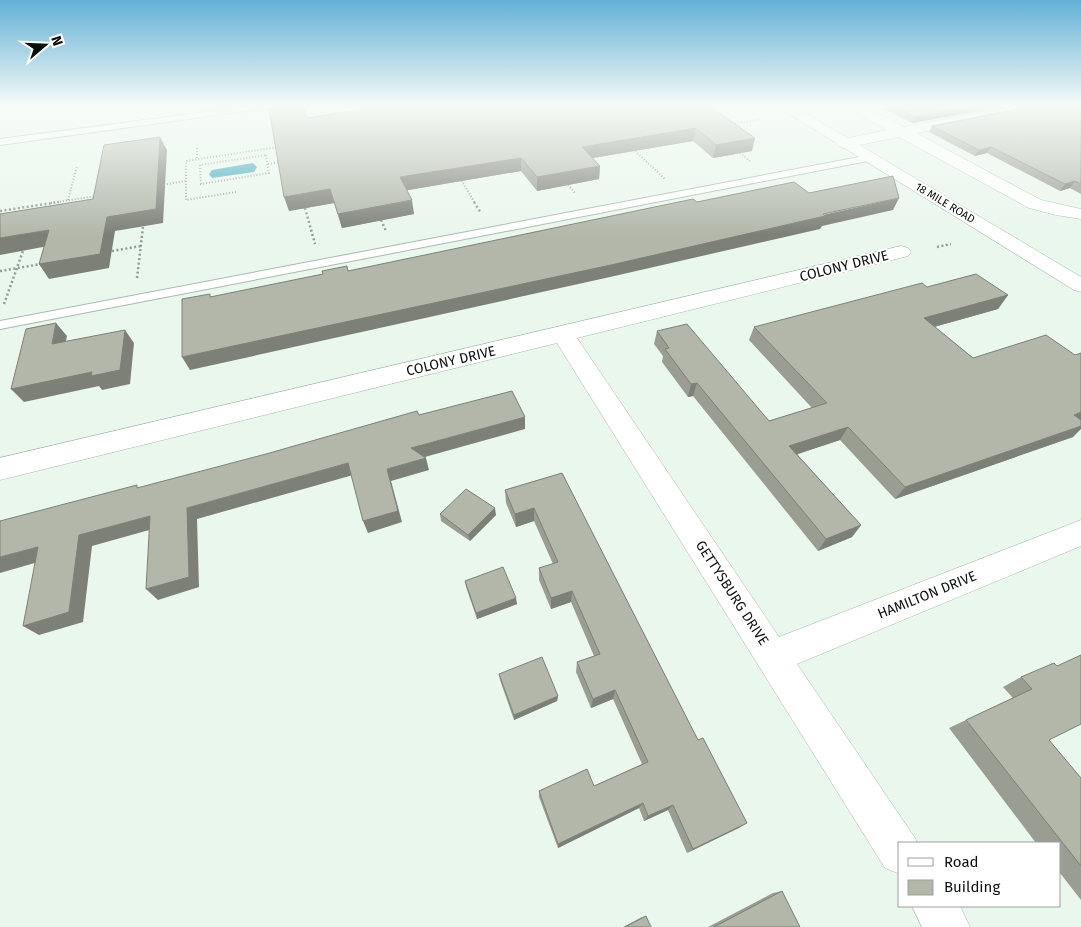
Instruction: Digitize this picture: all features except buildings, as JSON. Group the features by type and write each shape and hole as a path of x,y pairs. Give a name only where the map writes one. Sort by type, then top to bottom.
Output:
{"street":[{"name":"18 MILE ROAD","path":"853,148 1081,286"},
{"path":"931,148 1035,204 1081,214"},
{"name":"COLONY DRIVE","path":"0,469 901,252"},
{"name":"GETTYSBURG DRIVE","path":"563,334 898,850"},
{"name":"HAMILTON DRIVE","path":"773,657 1081,533"},
{"path":"935,907 948,927"}],"lane":[{"path":"0,325 870,158"}],"path":[{"path":"197,148 197,159"},
{"path":"236,192 186,200 186,161 268,148"},
{"path":"276,148 278,154"},
{"path":"633,148 667,180"},
{"path":"740,153 754,164"},
{"path":"266,155 268,164 269,173 201,184 200,165 266,155"},
{"path":"279,160 288,159"},
{"path":"268,164 284,161"},
{"path":"68,200 77,166"},
{"path":"460,178 482,215"},
{"path":"154,186 186,182"},
{"path":"568,185 578,197"},
{"path":"0,211 97,196"},
{"path":"34,213 36,205"},
{"path":"305,208 315,246"},
{"path":"381,220 386,233"},
{"path":"137,280 144,226"},
{"path":"937,247 951,244"},
{"path":"112,251 141,246"},
{"path":"4,304 22,251"},
{"path":"0,271 45,263"}],"water":[{"path":"253,163 257,167 254,172 212,178 209,174 212,170"}]}
